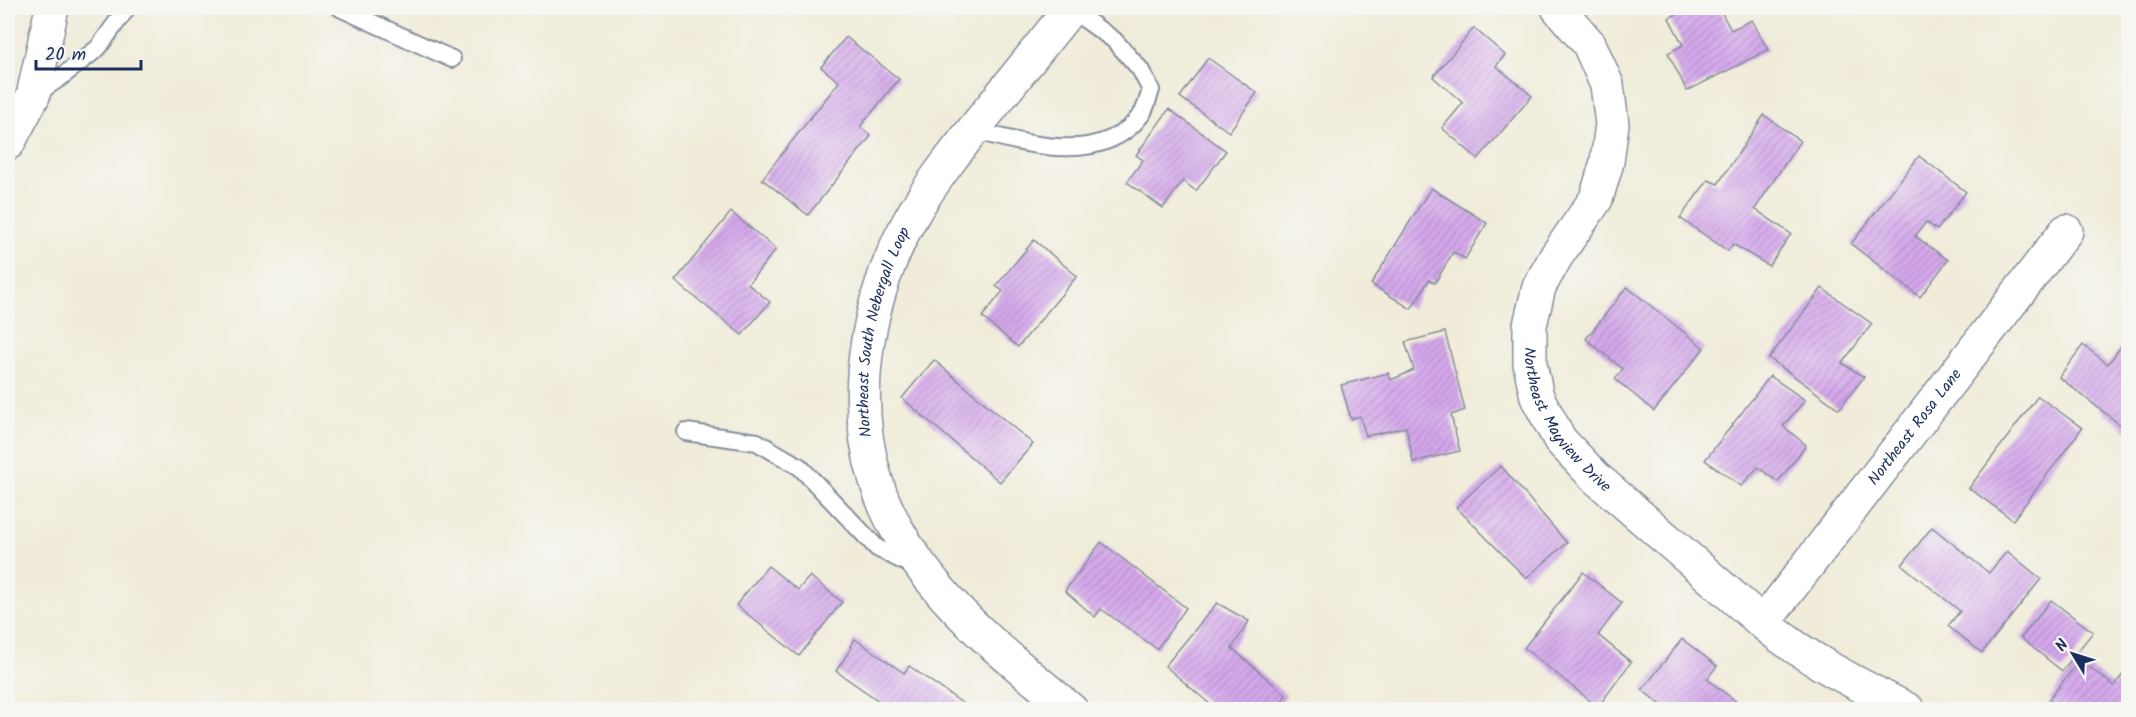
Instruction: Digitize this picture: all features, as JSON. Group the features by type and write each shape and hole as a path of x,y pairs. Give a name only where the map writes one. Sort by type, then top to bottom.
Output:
{"street":[{"path":"8,143 33,96 52,8"},
{"name":"Northeast South Nebergall Loop","path":"1070,8 973,130 916,208 894,251 880,287 866,345 863,392 866,437 876,481 898,530 927,573 956,609 986,638 1071,710"},
{"name":"Northeast Mayview Drive","path":"1558,8 1589,44 1607,86 1612,124 1608,162 1596,199 1557,255 1539,288 1530,325 1530,364 1537,397 1560,440 1595,477 1763,623 1791,646 1831,670 1908,710"},
{"name":"Northeast Rosa Lane","path":"1763,623 2066,231"}],"lane":[{"path":"33,96 98,48 126,8"},
{"path":"340,8 452,59"},
{"path":"973,130 1026,144 1074,147 1107,142 1128,130 1143,114 1151,90 1140,69 1114,40 1070,8"},
{"path":"686,432 757,442 800,467 877,548 927,573"}],"building":[{"path":"1689,8 1719,8 1731,30 1752,20 1768,50 1687,91 1668,53 1683,45 1669,18"},
{"path":"1474,28 1505,55 1496,66 1532,96 1478,159 1442,128 1463,103 1433,77"},
{"path":"846,37 899,79 860,127 871,136 808,215 762,179 839,82 821,67"},
{"path":"1208,58 1257,93 1229,132 1180,97"},
{"path":"1169,109 1226,151 1196,191 1183,181 1163,208 1127,182 1143,160 1136,155"},
{"path":"1764,115 1800,141 1755,209 1791,234 1769,266 1733,244 1728,251 1680,218 1708,180 1718,184"},
{"path":"1919,156 1966,192 1937,230 1926,222 1915,236 1948,260 1920,297 1851,244"},
{"path":"1431,188 1487,223 1465,259 1453,252 1435,283 1429,280 1411,309 1371,284"},
{"path":"731,212 776,249 748,284 770,302 742,335 675,281"},
{"path":"1034,240 1077,276 1018,347 982,317 1003,291 996,286"},
{"path":"1627,287 1704,348 1654,411 1615,379 1623,369 1586,339"},
{"path":"1822,288 1872,324 1842,363 1864,377 1839,409 1769,358"},
{"path":"1445,332 1465,410 1451,415 1460,451 1413,462 1406,427 1366,436 1360,416 1351,419 1341,385 1388,373 1391,380 1414,370 1405,342"},
{"path":"2128,337 2128,431 2059,377 2083,345 2108,364"},
{"path":"934,360 1033,444 1000,482 902,398"},
{"path":"1770,376 1805,400 1783,426 1806,445 1778,482 1758,467 1741,486 1705,460"},
{"path":"2038,396 2082,428 2013,520 1969,488"},
{"path":"1501,466 1567,543 1526,578 1456,507"},
{"path":"1932,527 1989,573 2007,551 2041,579 1982,653 1948,626 1960,611 1902,565"},
{"path":"1101,542 1186,608 1157,649 1101,609 1095,617 1065,591"},
{"path":"768,566 798,590 810,576 842,602 799,656 736,605"},
{"path":"1583,572 1622,603 1598,635 1631,662 1598,707 1524,648"},
{"path":"2051,600 2093,632 2062,671 2021,638"},
{"path":"1217,603 1249,621 1232,648 1286,695 1275,710 1217,710 1165,666"},
{"path":"855,639 904,673 909,666 972,710 892,710 836,671"},
{"path":"1682,639 1717,666 1707,679 1747,710 1668,710 1642,690"},
{"path":"2080,660 2114,686 2128,668 2128,710 2062,710 2049,699"}]}
